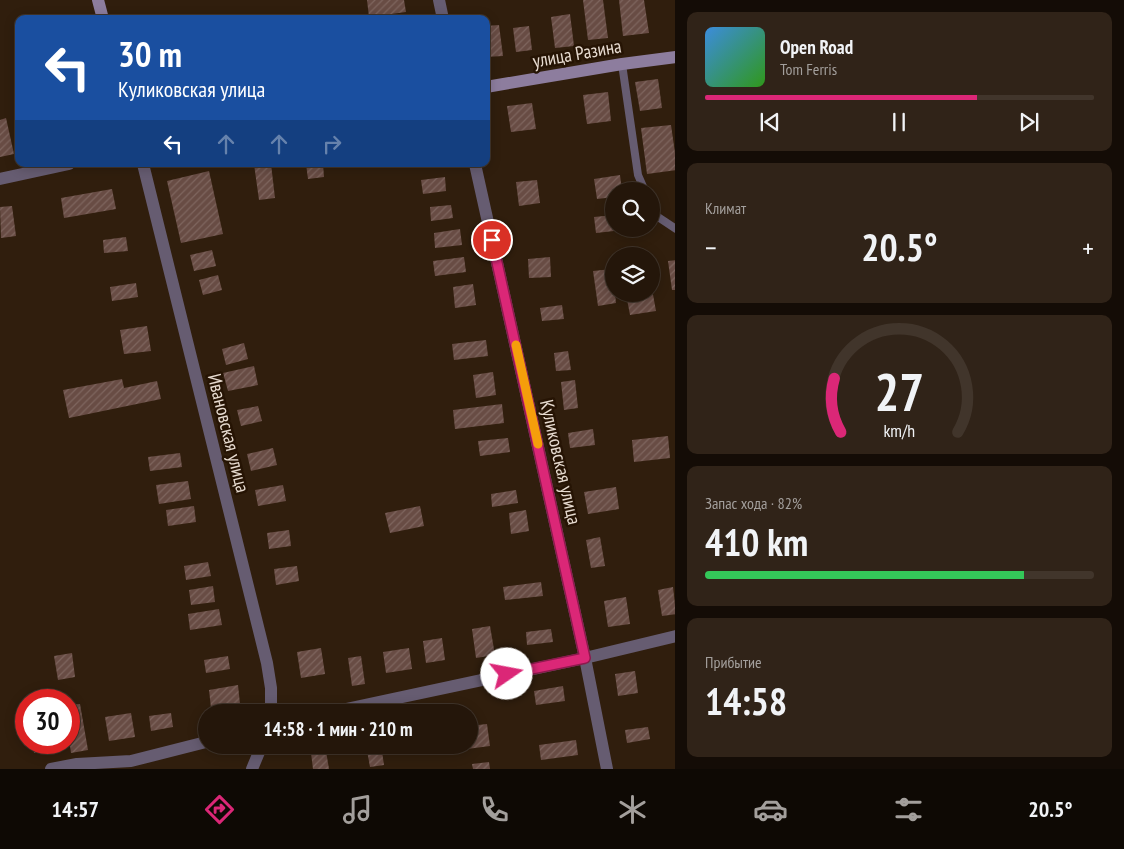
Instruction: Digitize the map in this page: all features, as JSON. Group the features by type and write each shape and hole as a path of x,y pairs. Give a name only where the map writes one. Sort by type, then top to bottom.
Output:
{"street":[{"path":"98,0 102,15"},
{"path":"439,0 442,15"},
{"name":"улица Разина","path":"490,86 675,56"},
{"path":"0,180 56,167"},
{"name":"Ивановская улица","path":"144,167 267,663 271,688 271,704"},
{"name":"Куликовская улица","path":"476,167 585,658 607,769"},
{"path":"369,704 585,658 675,636"},
{"path":"51,769 77,764 131,761 198,744"},
{"path":"252,769 258,754"}],"lane":[{"path":"622,64 638,175 641,182"},
{"path":"660,218 675,229"}],"building":[{"path":"367,0 404,0 406,12 369,15"},
{"path":"583,0 603,0 608,38 588,40"},
{"path":"619,0 644,0 649,33 623,36"},
{"path":"570,14 574,46 555,48 551,17"},
{"path":"499,25 503,56 490,57 490,26"},
{"path":"529,26 532,50 516,52 513,28"},
{"path":"658,79 662,108 640,111 635,82"},
{"path":"608,92 611,121 587,124 583,95"},
{"path":"532,103 536,129 511,132 507,106"},
{"path":"6,118 14,154 0,157 0,120"},
{"path":"671,125 675,153 675,170 647,174 641,128"},
{"path":"254,167 271,167 275,198 259,200"},
{"path":"306,167 323,167 324,177 308,179"},
{"path":"209,171 223,234 181,243 167,181"},
{"path":"620,175 621,182 605,182 605,198 597,199 594,179"},
{"path":"445,177 446,191 423,194 421,180"},
{"path":"537,180 540,203 519,206 516,182"},
{"path":"112,189 116,209 64,218 61,198"},
{"path":"451,205 453,218 431,221 430,207"},
{"path":"12,206 16,236 1,238 0,207"},
{"path":"605,216 605,232 596,233 594,217"},
{"path":"460,229 462,245 435,248 434,233"},
{"path":"126,237 128,251 104,253 103,240"},
{"path":"212,250 216,266 194,271 190,255"},
{"path":"464,257 466,272 435,276 433,261"},
{"path":"550,257 551,277 529,278 528,259"},
{"path":"675,260 675,290 672,290 668,261"},
{"path":"605,270 605,302 616,303 598,306 593,271"},
{"path":"218,275 222,290 203,295 199,280"},
{"path":"136,283 138,297 112,301 110,287"},
{"path":"473,284 476,305 455,308 453,287"},
{"path":"628,302 654,302 656,311 630,315"},
{"path":"562,305 564,319 542,321 540,308"},
{"path":"147,326 151,351 124,354 120,330"},
{"path":"486,340 488,356 454,360 452,344"},
{"path":"244,343 248,359 226,365 222,349"},
{"path":"568,351 571,370 556,371 554,353"},
{"path":"254,366 258,385 228,391 223,373"},
{"path":"493,372 496,395 476,398 473,375"},
{"path":"122,379 124,388 157,381 161,399 69,418 63,390"},
{"path":"575,380 578,408 564,410 561,382"},
{"path":"502,404 504,423 455,429 453,410"},
{"path":"258,406 262,421 241,426 237,410"},
{"path":"593,429 595,445 570,448 568,433"},
{"path":"668,436 670,458 634,462 632,440"},
{"path":"508,438 510,452 480,456 478,441"},
{"path":"273,448 277,465 251,471 247,454"},
{"path":"180,453 182,467 150,471 148,457"},
{"path":"188,481 191,499 159,504 156,485"},
{"path":"283,485 286,501 258,506 255,490"},
{"path":"616,487 619,509 588,514 584,492"},
{"path":"516,490 518,503 492,507 491,494"},
{"path":"194,506 196,522 168,526 166,510"},
{"path":"420,506 424,526 390,533 385,513"},
{"path":"526,510 529,531 511,534 509,513"},
{"path":"289,530 291,546 269,549 267,533"},
{"path":"600,537 605,566 591,568 586,540"},
{"path":"208,562 211,576 186,580 184,566"},
{"path":"297,566 299,581 276,585 274,569"},
{"path":"541,582 543,596 505,600 503,587"},
{"path":"213,586 215,602 191,605 189,590"},
{"path":"673,587 675,614 662,616 658,590"},
{"path":"626,597 630,624 608,627 604,601"},
{"path":"219,609 222,625 190,630 188,614"},
{"path":"490,626 495,655 476,658 472,629"},
{"path":"551,629 553,642 527,645 526,632"},
{"path":"442,638 445,660 426,663 423,641"},
{"path":"321,648 325,674 301,678 297,652"},
{"path":"409,648 412,669 386,673 383,652"},
{"path":"72,653 75,677 58,680 54,656"},
{"path":"228,656 230,669 206,673 204,660"},
{"path":"361,656 365,684 352,686 348,658"},
{"path":"635,671 638,693 618,696 615,674"},
{"path":"238,685 240,704 211,704 209,690"},
{"path":"563,686 565,701 536,705 534,691"},
{"path":"80,704 88,750 80,751"},
{"path":"131,713 135,737 109,741 105,717"},
{"path":"171,713 173,727 151,731 149,716"},
{"path":"487,724 490,746 478,748 478,725"},
{"path":"648,727 650,739 627,743 625,730"},
{"path":"576,740 578,755 541,760 539,745"},
{"path":"311,754 326,754 329,769 313,769"},
{"path":"368,754 382,754 384,765 370,767"},
{"path":"489,762 490,769 473,769 472,764"}],"slow traffic":[{"path":"516,345 538,444"}],"route":[{"path":"492,240 585,658 507,674"}]}
